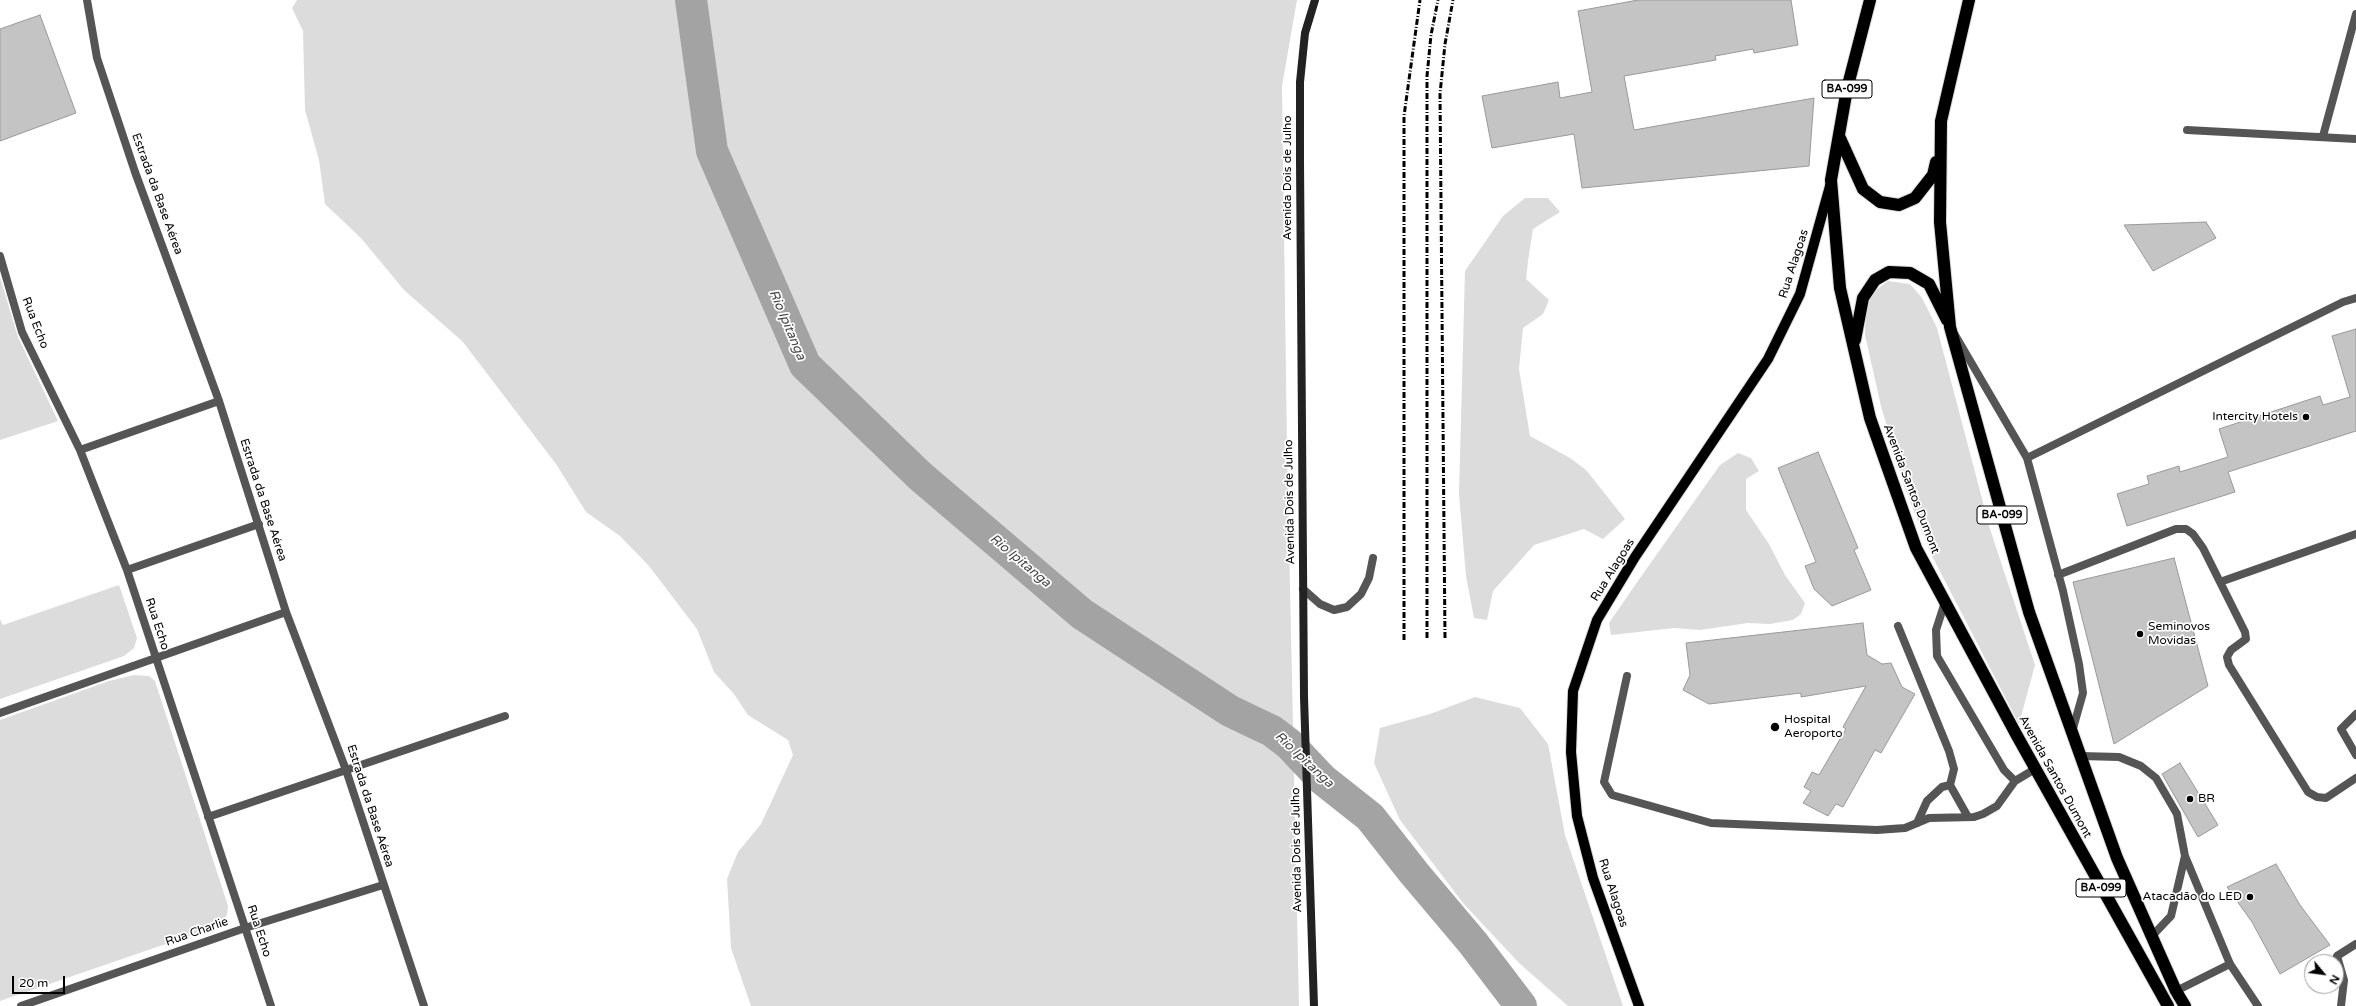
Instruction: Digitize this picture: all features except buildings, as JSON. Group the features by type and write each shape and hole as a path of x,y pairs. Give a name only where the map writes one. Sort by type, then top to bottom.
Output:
{"highway":[{"name":"Avenida Santos Dumont","path":"1870,0 1847,89 1831,180 1840,288 1870,418 1916,548 2035,769 2168,1006"},
{"name":"Avenida Santos Dumont","path":"1969,0 1941,121 1940,222 1950,327 2029,612 2117,858 2176,991 2185,1006"},
{"path":"1838,134 1863,189 1880,202 1899,205 1915,198 1933,175 1941,121"},
{"path":"1855,354 1857,326 1863,298 1875,280 1889,272 1910,273 1929,284 1950,327"}],"main road":[{"name":"Rua Alagoas","path":"1639,1006 1593,878 1577,816 1571,752 1573,691 1597,620 1635,557 1771,353 1800,294 1831,180"}],"street":[{"name":"Estrada da Base Aérea","path":"87,0 97,58 135,172 219,401 286,612 346,770 424,1006"},
{"name":"Avenida Dois de Julho","path":"1314,1006 1304,697 1300,82 1305,33 1315,0"},
{"path":"2323,136 2356,14"},
{"path":"2187,130 2323,136 2356,139"},
{"name":"Rua Echo","path":"0,256 22,332 80,450 127,570 271,1006"},
{"path":"2027,458 2343,302 2356,298"},
{"path":"1950,327 1989,390 2027,458 2058,575 2079,664 2083,693 2072,732"},
{"path":"80,450 219,401"},
{"path":"127,570 259,524"},
{"path":"2058,575 2176,529 2186,529 2193,534 2203,548 2245,632 2246,639 2227,656 2228,665 2308,792 2317,797 2326,798 2356,778"},
{"path":"2220,582 2356,534"},
{"path":"1303,589 1320,604 1334,610 1347,607 1362,594 1369,578 1373,558"},
{"path":"1945,602 1936,630 1937,656 2004,770 2015,780"},
{"path":"0,713 286,612"},
{"path":"1898,626 1949,751 1954,769 1950,785 1968,817"},
{"path":"1627,676 1604,782 1612,795 1711,823 1876,830 1905,828 1930,818 1968,817 1983,814 1997,806 2015,780 2035,769"},
{"path":"2356,714 2341,729 2356,755"},
{"path":"208,817 505,716"},
{"path":"2081,756 2119,757 2141,766 2156,778 2177,814 2185,856 2230,964 2258,1006"},
{"path":"1917,823 1927,801 1942,787 1950,785"},
{"path":"2152,936 2171,916 2185,856"},
{"name":"Rua Charlie","path":"21,1006 245,928 383,885"},
{"path":"2341,1006 2344,980 2337,956 2356,944"},
{"path":"2176,991 2230,964"}],"shaded area":[{"path":"297,0 1297,0 1282,86 1287,447 1299,1006 751,1006 731,948 727,879 738,852 761,824 793,755 788,740 748,715 734,694 714,672 697,629 649,566 620,536 586,512 556,464 463,342 404,290 361,238 325,204 319,160 305,110 303,31 292,8"},
{"path":"1525,198 1548,198 1560,212 1533,229 1528,261 1526,279 1549,300 1543,314 1523,328 1519,369 1530,436 1570,458 1586,470 1625,519 1603,539 1584,529 1534,545 1493,591 1487,620 1474,618 1466,576 1459,494 1465,271 1503,216"},
{"path":"0,277 18,337 58,421 0,440"},
{"path":"1888,281 1910,284 1922,298 1937,328 1990,529 2035,665 2019,724 1931,554 1904,486 1881,406 1865,335 1866,306 1875,291"},
{"path":"1738,453 1751,458 1759,471 1746,479 1746,510 1769,544 1785,575 1805,603 1801,614 1793,620 1770,624 1748,623 1700,630 1674,628 1611,635 1609,623 1640,578 1720,465"},
{"path":"119,585 137,638 134,648 124,656 0,699 0,619 3,625"},
{"path":"134,675 149,676 155,681 228,906 227,915 218,926 0,1001 0,720 109,681"},
{"path":"1475,697 1520,708 1548,744 1565,835 1623,1006 1568,1006 1519,963 1463,903 1400,820 1374,763 1380,728 1430,714"}],"waterway":[{"name":"Rio Ipitanga","path":"691,0 712,151 805,365 920,476 1082,614 1230,711 1272,731 1289,744 1322,779 1370,817 1414,873 1473,943 1521,1006"}],"railway":[{"path":"1404,640 1404,116 1420,0"},
{"path":"1427,638 1427,76 1431,35 1438,0"},
{"path":"1445,638 1440,94 1445,44 1453,0"}],"place":[{"name":"Intercity Hotels","path":"2306,417"},
{"name":"Seminovos Movidas","path":"2140,634"},
{"name":"Hospital Aeroporto","path":"1775,727"},
{"name":"BR","path":"2190,799"},
{"name":"Atacadão do LED","path":"2250,897"}]}
